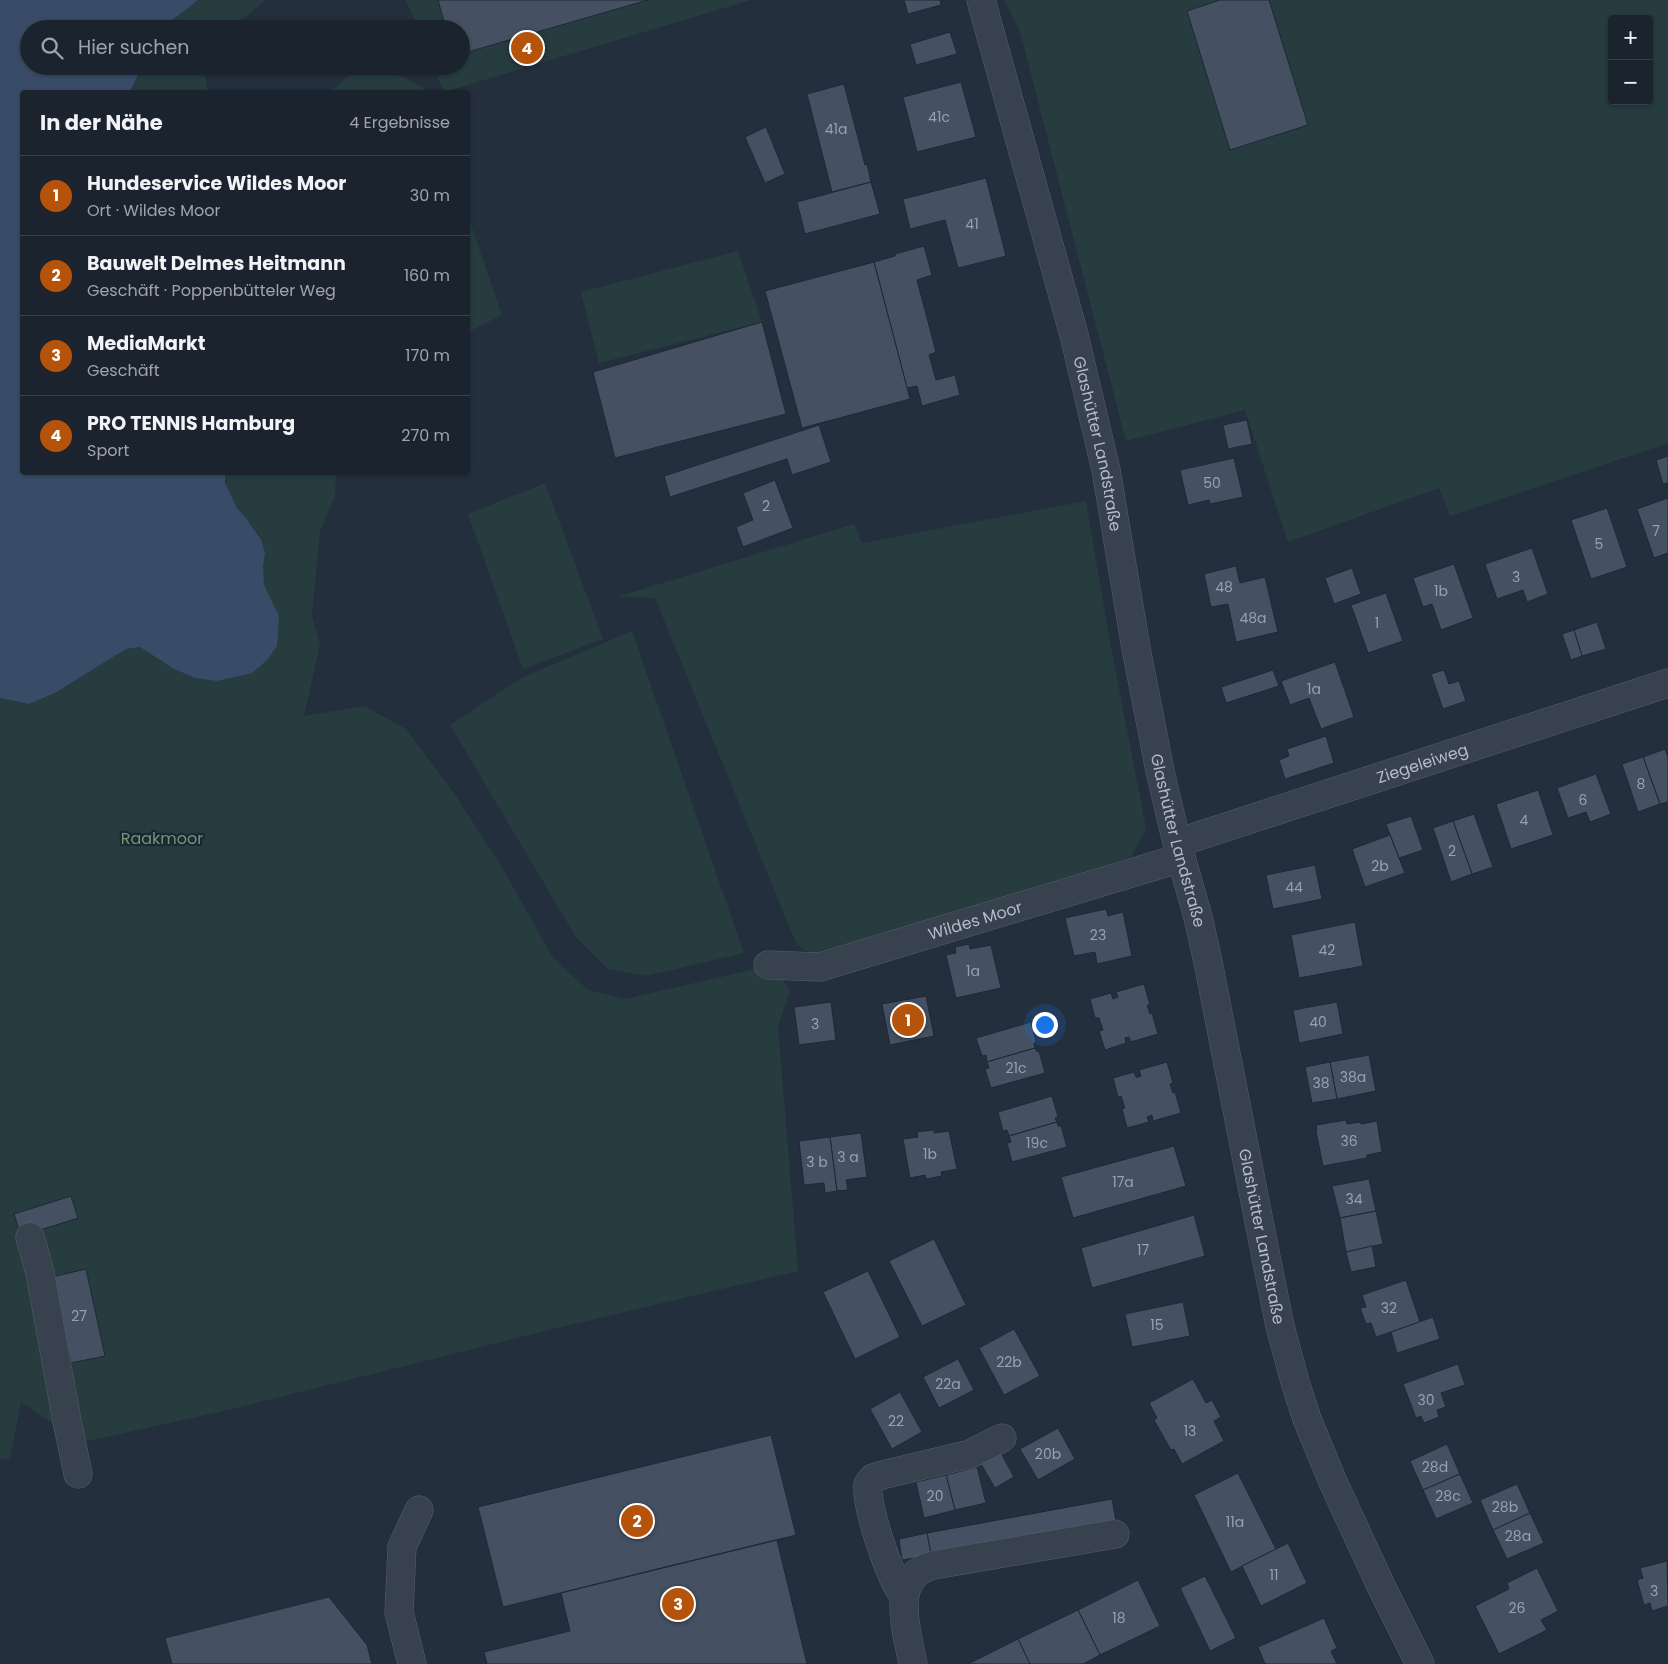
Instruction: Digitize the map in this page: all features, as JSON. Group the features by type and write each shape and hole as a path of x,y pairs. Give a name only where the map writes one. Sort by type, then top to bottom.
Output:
{"street":[{"name":"Glashütter Landstraße","path":"981,0 1074,335 1103,461 1160,771 1208,962 1280,1326 1295,1382 1334,1482 1382,1588 1420,1664"},
{"name":"Ziegeleiweg","path":"1179,851 1668,683"},
{"name":"Wildes Moor","path":"768,965 820,967 1179,851"},
{"path":"30,1236 40,1272 78,1474"},
{"path":"904,1596 893,1578 882,1547 869,1502 868,1484 874,1478 882,1475 970,1454 1002,1438"},
{"path":"412,1664 399,1612 402,1547 419,1510"},
{"path":"913,1664 904,1611 904,1596 910,1580 919,1571 929,1566 1115,1534"}],"green space":[{"path":"198,0 266,0 241,20 172,20"},
{"path":"406,0 751,0 451,90 443,90 437,75 470,75 470,20 414,20"},
{"path":"1004,0 1668,0 1668,443 1450,516 1439,488 1288,542 1245,410 1126,441 1019,28"},
{"path":"137,75 205,75 208,90 131,90"},
{"path":"350,75 400,75 423,87 424,90 332,90"},
{"path":"470,222 502,315 470,331"},
{"path":"738,251 762,322 599,363 581,292"},
{"name":"Raakmoor","path":"225,475 336,475 335,496 320,531 312,616 320,644 304,716 364,706 406,729 456,796 503,869 553,958 588,990 625,999 773,965 790,991 778,1026 798,1271 553,1329 232,1409 66,1446 64,1431 21,1402 10,1458 0,1460 0,698 29,704 55,693 126,649 140,647 174,669 279,616 268,597 264,585 263,542 239,510 231,497"},
{"path":"545,483 603,639 523,669 468,514"},
{"path":"1086,501 1110,642 1146,828 1131,857 986,903 814,953 804,950 796,943 655,598 617,597 854,524 862,543"},
{"path":"632,631 744,953 646,976 608,969 576,937 450,725 523,677"}],"water":[{"path":"0,0 198,0 172,20 20,20 20,75 137,75 131,90 20,90 20,475 225,475 225,483 237,508 262,541 265,553 263,567 264,585 279,616 277,646 267,660 252,673 217,681 196,678 174,669 140,647 126,649 55,693 29,704 0,698"}],"building":[{"path":"438,0 648,0 470,51 470,20 444,20"},
{"path":"904,0 940,0 941,5 908,14"},
{"path":"1220,0 1269,0 1308,125 1230,150 1187,11"},
{"path":"950,32 957,54 916,65 910,44"},
{"path":"961,82 976,137 917,152 903,97"},
{"path":"844,84 871,182 832,192 807,94"},
{"path":"766,127 785,174 765,183 745,137"},
{"path":"986,178 1006,256 958,268 945,220 910,229 903,199"},
{"path":"871,182 880,214 805,234 797,202"},
{"path":"924,246 932,275 917,280 936,352 929,355 936,380 955,375 960,395 922,406 917,386 907,388 874,262"},
{"path":"874,262 910,399 802,428 765,291"},
{"path":"762,322 786,414 615,458 593,372"},
{"path":"1247,420 1252,444 1228,449 1223,425"},
{"path":"819,425 831,462 792,475 787,459 670,497 664,476"},
{"path":"1668,456 1668,483 1663,484 1656,460"},
{"path":"1234,458 1243,497 1210,504 1209,500 1188,505 1180,470"},
{"path":"775,480 793,528 743,547 736,527 753,520 743,493"},
{"path":"1668,498 1668,553 1654,558 1637,509"},
{"path":"1607,508 1627,567 1591,579 1571,520"},
{"path":"1532,548 1548,594 1527,602 1523,590 1497,599 1485,564"},
{"path":"1454,564 1473,618 1441,630 1432,604 1423,607 1413,578"},
{"path":"1236,566 1240,583 1265,577 1278,632 1236,642 1228,604 1211,607 1204,574"},
{"path":"1352,568 1361,594 1334,604 1325,578"},
{"path":"1386,593 1403,641 1368,653 1351,605"},
{"path":"1597,622 1606,649 1582,656 1574,630"},
{"path":"1574,630 1582,656 1571,660 1562,634"},
{"path":"1335,662 1354,717 1321,729 1309,698 1290,705 1281,681"},
{"path":"1273,670 1279,686 1226,703 1221,687"},
{"path":"1444,670 1449,684 1459,681 1466,701 1443,709 1431,674"},
{"path":"1326,736 1334,763 1285,779 1279,760 1289,756 1287,749"},
{"path":"1665,749 1668,757 1668,802 1660,804 1643,757"},
{"path":"1643,757 1660,804 1638,812 1622,764"},
{"path":"1596,774 1611,814 1590,822 1586,812 1568,818 1557,788"},
{"path":"1538,790 1553,835 1511,849 1496,804"},
{"path":"1474,814 1493,867 1472,874 1453,821"},
{"path":"1411,816 1423,850 1399,858 1386,824"},
{"path":"1453,821 1472,874 1451,882 1433,828"},
{"path":"1390,835 1405,873 1365,887 1352,849"},
{"path":"1315,865 1322,899 1273,909 1266,875"},
{"path":"1106,909 1108,916 1123,912 1132,956 1097,964 1095,952 1074,956 1065,918"},
{"path":"1355,922 1363,966 1299,978 1291,935"},
{"path":"969,944 970,949 991,945 1001,988 956,998 946,955 956,953 955,947"},
{"path":"1144,984 1150,1005 1147,1005 1150,1014 1152,1013 1158,1034 1131,1042 1129,1037 1125,1038 1126,1043 1105,1050 1099,1031 1103,1030 1099,1018 1095,1018 1090,999 1111,993 1113,999 1118,997 1116,992"},
{"path":"926,996 934,1036 890,1045 882,1004"},
{"path":"831,1002 836,1040 799,1045 794,1007"},
{"path":"1337,1002 1343,1034 1299,1043 1293,1010"},
{"path":"1031,1022 1036,1042 1034,1043 1035,1048 987,1062 986,1055 982,1056 976,1038"},
{"path":"1035,1048 1037,1052 1039,1051 1045,1073 991,1088 985,1069 989,1068 987,1062"},
{"path":"1369,1055 1376,1091 1337,1099 1330,1062"},
{"path":"1167,1062 1173,1083 1170,1084 1173,1093 1175,1092 1181,1113 1153,1121 1152,1115 1147,1117 1149,1122 1127,1128 1122,1109 1125,1108 1121,1096 1118,1097 1113,1078 1134,1072 1136,1077 1138,1077 1141,1076 1139,1070"},
{"path":"1330,1062 1337,1099 1312,1103 1305,1067"},
{"path":"1052,1096 1058,1117 1055,1118 1057,1122 1009,1136 1007,1130 1003,1131 998,1112"},
{"path":"1346,1120 1347,1124 1377,1121 1382,1152 1367,1155 1367,1158 1323,1166 1316,1125"},
{"path":"1057,1122 1058,1126 1061,1126 1067,1147 1012,1162 1007,1143 1011,1142 1009,1136"},
{"path":"934,1130 934,1133 949,1131 957,1169 941,1172 942,1176 926,1179 925,1175 910,1178 903,1139 918,1137 917,1132"},
{"path":"861,1133 867,1177 846,1180 848,1190 837,1191 830,1137"},
{"path":"830,1137 837,1191 825,1193 824,1183 804,1185 799,1141"},
{"path":"1174,1146 1186,1186 1073,1218 1061,1177"},
{"path":"1369,1179 1376,1211 1340,1218 1332,1186"},
{"path":"71,1196 78,1218 21,1236 14,1214"},
{"path":"1376,1211 1383,1244 1346,1252 1340,1218"},
{"path":"1194,1215 1205,1256 1092,1288 1081,1248"},
{"path":"934,1239 966,1305 922,1326 889,1261"},
{"path":"1372,1246 1376,1267 1351,1272 1346,1252"},
{"path":"86,1269 105,1356 71,1363 52,1277"},
{"path":"868,1271 900,1337 855,1359 823,1292"},
{"path":"1406,1280 1420,1322 1376,1337 1371,1323 1366,1324 1360,1308 1366,1307 1362,1295"},
{"path":"1183,1302 1190,1336 1132,1347 1125,1314"},
{"path":"1433,1317 1440,1339 1397,1353 1391,1332"},
{"path":"1014,1329 1040,1376 1004,1395 979,1348"},
{"path":"958,1359 974,1390 939,1408 923,1377"},
{"path":"1458,1364 1465,1385 1441,1393 1446,1407 1437,1410 1439,1417 1424,1423 1421,1416 1416,1418 1403,1384"},
{"path":"1193,1379 1206,1403 1212,1400 1221,1417 1214,1421 1224,1441 1182,1464 1174,1449 1171,1450 1154,1420 1157,1418 1149,1403"},
{"path":"900,1392 922,1432 892,1449 870,1409"},
{"path":"1058,1428 1075,1459 1038,1480 1020,1449"},
{"path":"771,1435 796,1535 503,1607 478,1507"},
{"path":"1447,1444 1460,1474 1423,1490 1410,1461"},
{"path":"1001,1453 1014,1477 995,1488 981,1464"},
{"path":"977,1467 986,1503 955,1510 946,1475"},
{"path":"1238,1473 1276,1549 1231,1572 1194,1495"},
{"path":"1460,1474 1473,1503 1436,1519 1423,1490"},
{"path":"946,1475 955,1510 924,1518 916,1482"},
{"path":"1517,1484 1530,1513 1493,1530 1480,1500"},
{"path":"1112,1499 1116,1521 931,1555 927,1533"},
{"path":"1530,1513 1544,1543 1507,1559 1493,1530"},
{"path":"927,1533 931,1555 902,1560 899,1539"},
{"path":"777,1540 807,1664 487,1664 484,1652 570,1631 561,1593"},
{"path":"1288,1543 1307,1583 1261,1606 1242,1566"},
{"path":"1667,1561 1668,1606 1652,1611 1650,1603 1644,1605 1637,1580 1643,1578 1640,1568"},
{"path":"1537,1568 1558,1611 1541,1620 1547,1630 1499,1654 1475,1606 1509,1589 1507,1583"},
{"path":"1205,1576 1236,1638 1210,1651 1180,1588"},
{"path":"1138,1580 1160,1626 1100,1655 1078,1610"},
{"path":"329,1597 367,1645 372,1664 172,1664 165,1638"},
{"path":"1078,1610 1100,1655 1083,1664 1030,1664 1018,1639"},
{"path":"1324,1618 1337,1648 1331,1651 1337,1664 1265,1664 1258,1647"},
{"path":"1018,1639 1030,1664 968,1664"}],"place":[{"name":"PRO TENNIS Hamburg","path":"527,48"},
{"name":"Hundeservice Wildes Moor","path":"908,1020"},
{"name":"Bauwelt Delmes Heitmann","path":"637,1521"},
{"name":"MediaMarkt","path":"678,1604"}]}
